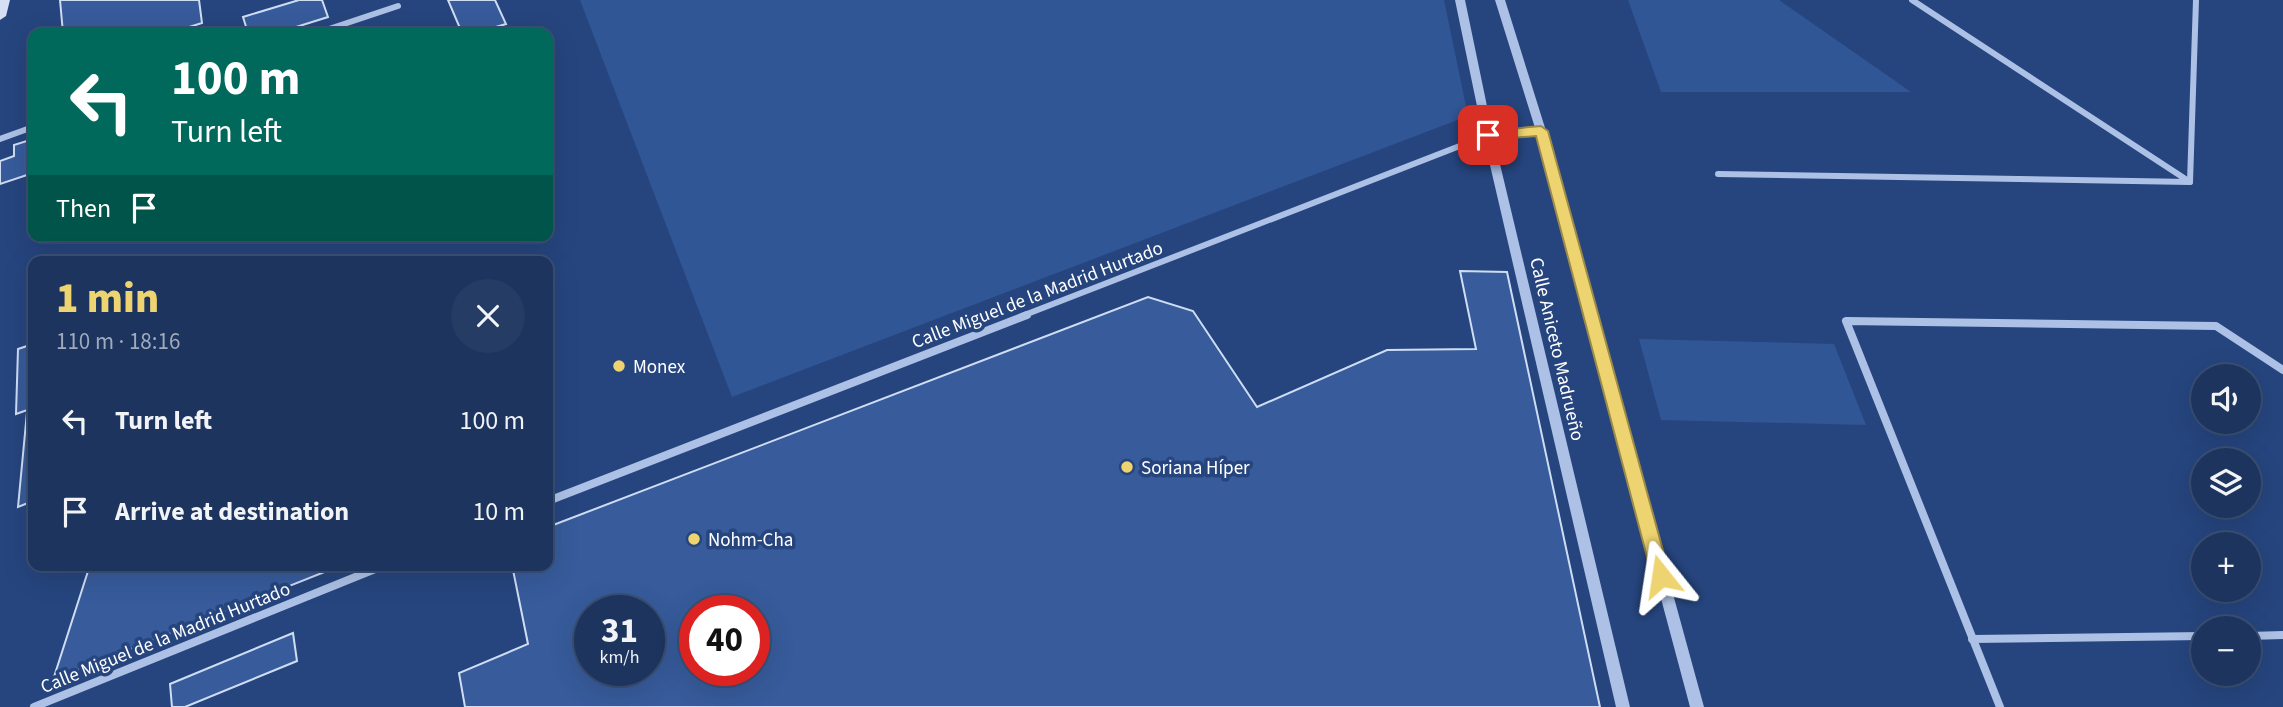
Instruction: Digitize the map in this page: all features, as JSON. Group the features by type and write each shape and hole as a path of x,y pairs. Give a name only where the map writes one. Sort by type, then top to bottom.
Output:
{"main road":[{"path":"0,16 4,0"}],"street":[{"name":"Calle Aniceto Madrueño","path":"1460,0 1488,135 1623,707"},
{"name":"Calle Aniceto Madrueño","path":"1500,0 1541,131 1697,707"},
{"path":"1912,0 2190,182"},
{"path":"2190,182 2196,0"},
{"path":"332,28 398,6"},
{"path":"0,139 28,130"},
{"name":"Calle Miguel de la Madrid Hurtado","path":"553,500 1488,135 1541,131"},
{"path":"1718,174 2190,182"},
{"path":"2000,707 1846,321 2216,326 2283,370"},
{"name":"Calle Miguel de la Madrid Hurtado","path":"34,707 370,571"},
{"path":"2261,636 2283,635"},
{"path":"1972,639 2191,636"}],"shaded area":[{"path":"580,0 1444,0 1468,116 732,397"},
{"path":"1628,0 1779,0 1911,92 1661,92"},
{"path":"1639,339 1834,344 1866,425 1661,420"}],"building":[{"path":"60,0 199,0 202,23 186,28 63,28"},
{"path":"299,0 322,0 328,17 293,28 246,28 243,17"},
{"path":"448,0 495,0 506,24 492,28 460,28"},
{"path":"28,141 28,175 0,184 0,161 14,156 14,145"},
{"name":"Soriana Híper","path":"1460,271 1507,272 1600,707 465,707 459,673 528,644 513,571 553,571 553,525 1148,297 1193,311 1257,407 1387,350 1476,349"},
{"path":"28,346 28,410 16,414 18,349"},
{"path":"27,412 28,503 18,507"},
{"path":"88,571 327,571 53,680"},
{"path":"293,633 297,661 185,707 172,707 170,684"}],"place":[{"name":"Monex","path":"619,366"},
{"name":"Soriana Híper","path":"1127,467"},
{"name":"Nohm-Cha","path":"694,539"}],"route":[{"path":"1488,135 1541,131 1661,576"}]}
